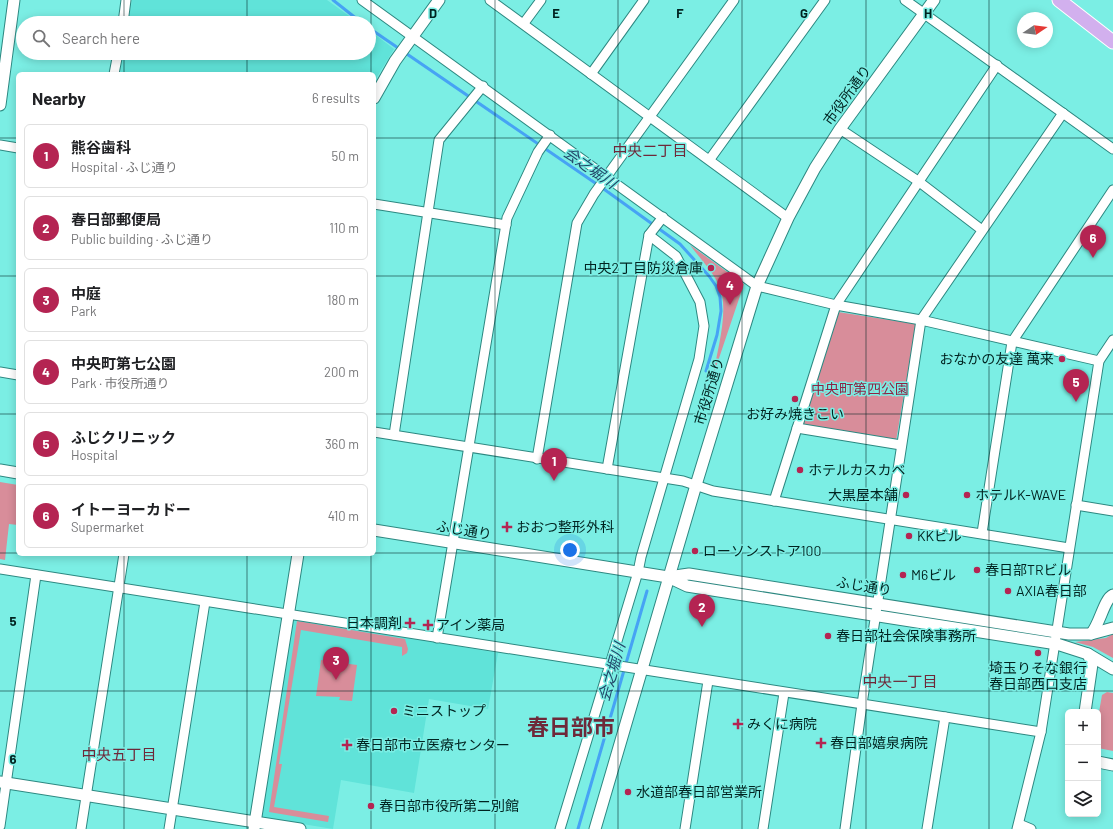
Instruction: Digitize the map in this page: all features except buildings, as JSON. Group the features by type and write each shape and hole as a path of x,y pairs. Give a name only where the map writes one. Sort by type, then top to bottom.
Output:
{"main road":[{"path":"1059,0 1113,42"}],"street":[{"path":"0,105 14,0"},
{"path":"124,16 126,0"},
{"path":"362,0 410,40 758,286 836,305 921,320 1099,361"},
{"path":"376,94 395,61 439,0"},
{"path":"490,0 524,23 591,74 710,159 788,218"},
{"path":"524,23 541,0"},
{"path":"591,74 644,0"},
{"path":"537,459 576,223 594,194 734,0"},
{"path":"710,159 825,0"},
{"path":"905,0 1113,149"},
{"name":"市役所通り","path":"595,829 665,577 696,485 758,286 788,218 815,168 840,129 934,0"},
{"path":"114,72 117,60"},
{"path":"774,501 836,305 997,65"},
{"path":"394,435 439,140 480,89"},
{"path":"845,829 875,616 921,320 1063,113"},
{"path":"840,129 918,181 982,230"},
{"path":"437,638 507,218 538,152 548,137"},
{"path":"0,145 16,148"},
{"path":"982,533 1012,342 1113,190"},
{"path":"376,204 506,225"},
{"path":"607,469 650,233 661,218"},
{"path":"560,829 640,573 641,557 668,479 699,359 704,326 700,302 676,256 650,233"},
{"path":"1031,829 1018,827 1041,732 1099,361 1113,340"},
{"path":"0,372 16,375"},
{"path":"797,428 901,444"},
{"path":"376,432 683,481 706,489 774,501 1069,548"},
{"path":"0,470 16,473"},
{"path":"1076,505 1113,511"},
{"name":"ふじ通り","path":"376,530 665,577 687,586 1054,644 1088,654 1113,668"},
{"path":"82,829 124,556"},
{"path":"254,825 298,556"},
{"path":"0,569 118,589 289,614 784,693 1041,732"},
{"name":"ふじ通り","path":"665,577 689,574 1056,631 1091,634"},
{"path":"0,826 3,783 36,575"},
{"path":"1091,634 1097,627 1102,617 1106,600 1113,595"},
{"path":"169,829 204,602"},
{"path":"1102,617 1113,611"},
{"path":"1091,634 1113,628"},
{"path":"1085,709 1092,664 1088,654"},
{"path":"685,829 708,680"},
{"path":"763,829 784,693"},
{"path":"927,829 945,717"},
{"path":"1101,763 1113,765"},
{"path":"3,783 172,809 254,825 300,829"}],"shaded area":[{"path":"132,0 327,0 349,16 129,16"},
{"path":"376,35 394,49 376,79 376,72 120,72 122,60 376,60"},
{"name":"春日部市立医療センター","path":"292,618 498,653 488,709 429,699 414,793 341,780 333,829 260,817"}],"green space":[{"path":"690,245 744,284 713,376 722,330 722,295 719,285 713,275"},
{"name":"中央町第四公園","path":"838,312 916,324 896,441 800,427"},
{"path":"0,482 16,485 16,525 9,524 5,560 0,559"},
{"path":"689,578 867,607 866,609 688,580"},
{"path":"297,621 405,639 408,649 407,653 402,656 402,647 301,630 279,764 282,764 274,807 329,816 328,822 269,812"},
{"path":"1113,634 1113,658 1093,647 1075,642 1106,638"},
{"path":"321,660 357,665 352,701 339,700 340,697 316,696"},
{"path":"1107,692 1113,693 1113,751 1101,749 1101,709 1100,709 1102,695"}],"waterway":[{"name":"会之堀川","path":"333,0 353,16"},
{"name":"会之堀川","path":"376,33 601,187 680,244 709,276 716,286 720,297 721,311 717,335 706,371"},
{"name":"会之堀川","path":"578,829 647,591"}],"place":[{"name":"イトーヨーカドー","path":"1093,258"},
{"name":"中央2丁目防災倉庫","path":"711,268"},
{"name":"中央町第七公園","path":"730,305"},
{"name":"おなかの友達 萬来","path":"1062,359"},
{"name":"お好み焼きこい","path":"795,399"},
{"name":"ふじクリニック","path":"1076,402"},
{"name":"ホテルカスカベ","path":"800,470"},
{"name":"熊谷歯科","path":"554,481"},
{"name":"大黒屋本舗","path":"906,495"},
{"name":"ホテルK-WAVE","path":"967,495"},
{"name":"おおつ整形外科","path":"507,527"},
{"name":"KKビル","path":"909,536"},
{"name":"ローソンストア100","path":"695,551"},
{"name":"春日部TRビル","path":"977,570"},
{"name":"M6ビル","path":"903,575"},
{"name":"AXIA春日部","path":"1008,591"},
{"name":"日本調剤","path":"410,623"},
{"name":"アイン薬局","path":"428,625"},
{"name":"春日部郵便局","path":"702,627"},
{"name":"春日部社会保険事務所","path":"828,636"},
{"name":"埼玉りそな銀行 春日部西口支店","path":"1038,653"},
{"name":"中庭","path":"336,680"},
{"name":"ミニストップ","path":"394,711"},
{"name":"みくに病院","path":"738,724"},
{"name":"春日部嬉泉病院","path":"821,743"},
{"name":"春日部市立医療センター","path":"347,745"},
{"name":"水道部春日部営業所","path":"628,792"},
{"name":"春日部市役所第二別館","path":"371,806"}],"district":[{"name":"中央二丁目","path":"650,151"},
{"name":"中央一丁目","path":"900,682"},
{"name":"春日部市","path":"571,727"},
{"name":"中央五丁目","path":"119,755"}]}
